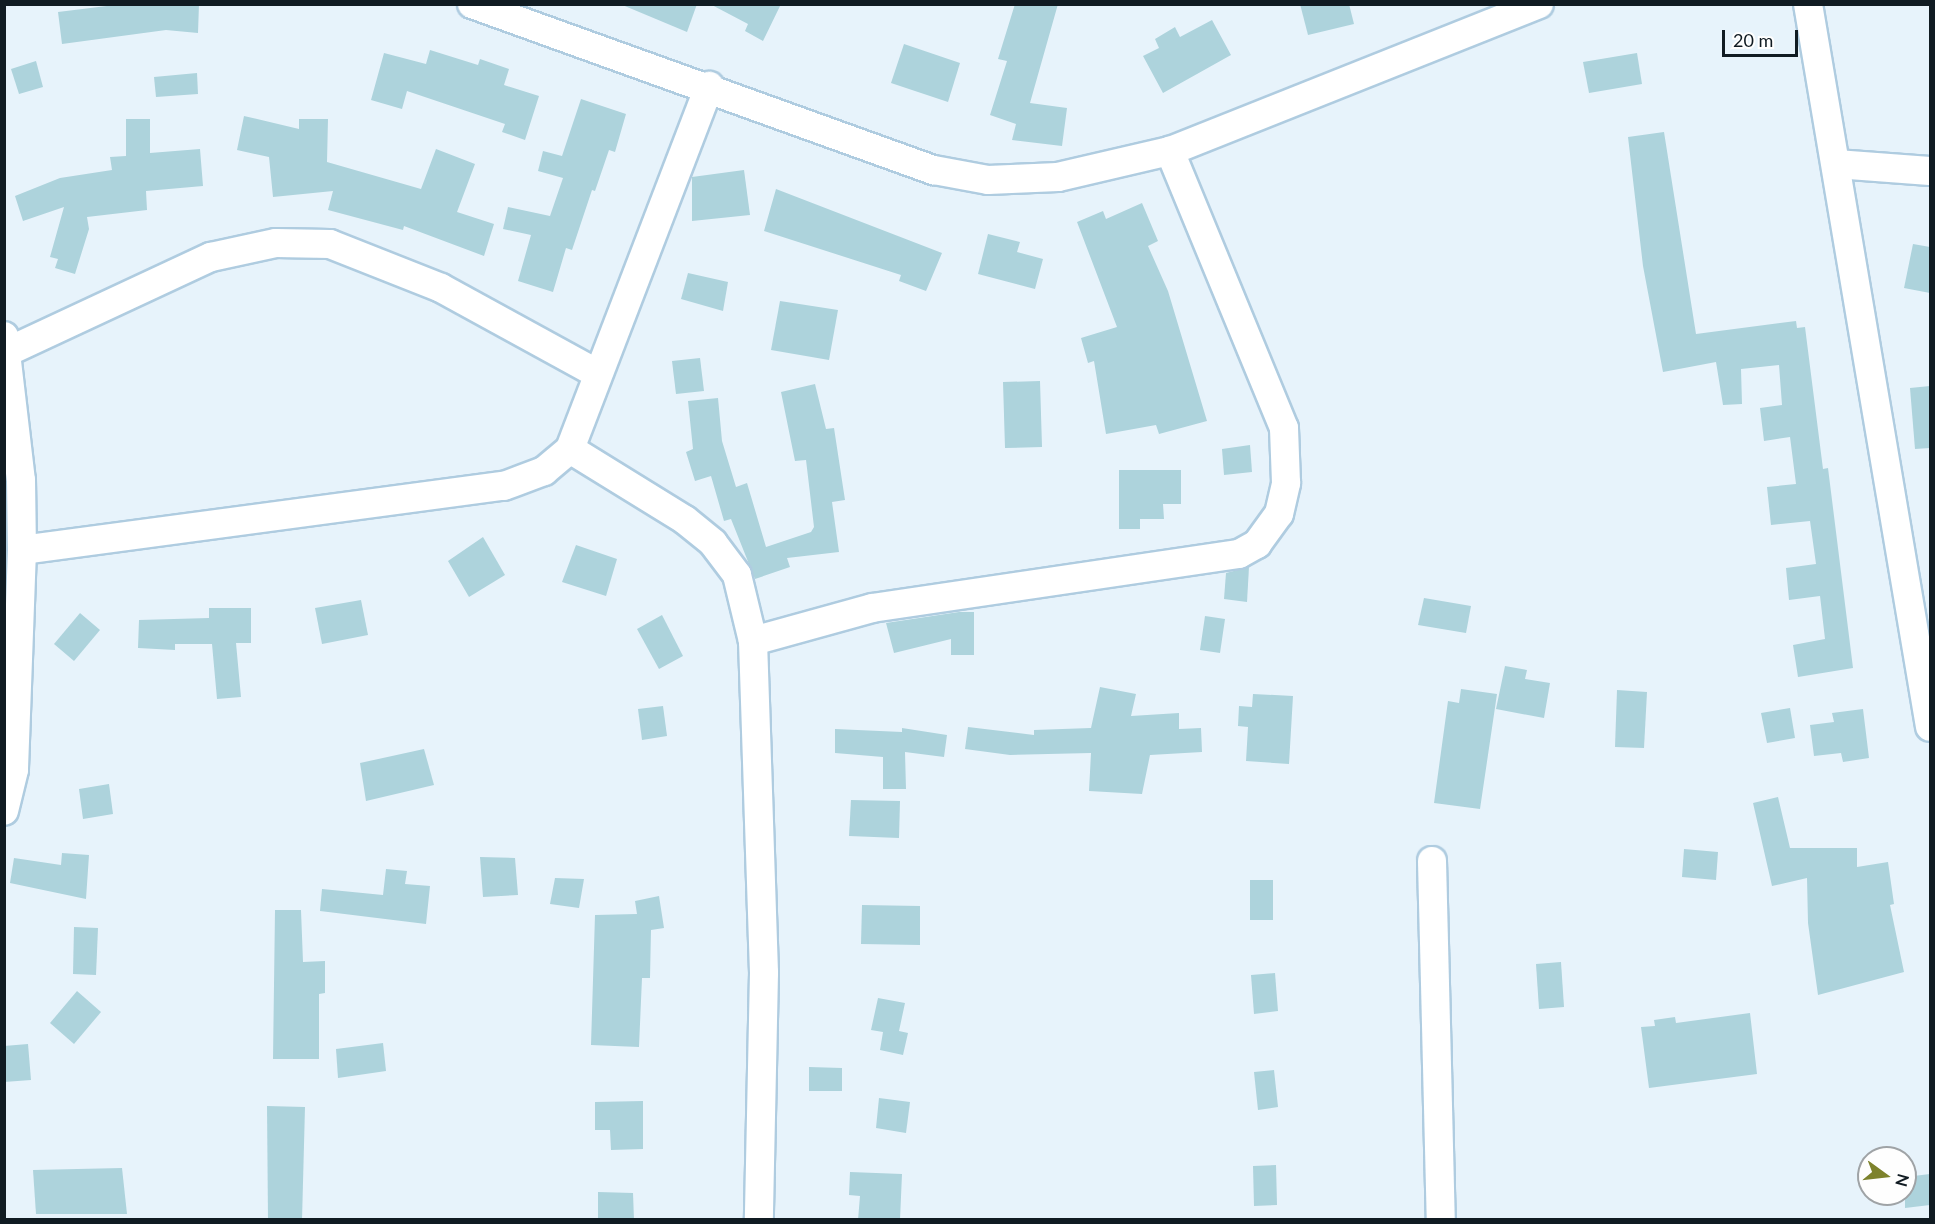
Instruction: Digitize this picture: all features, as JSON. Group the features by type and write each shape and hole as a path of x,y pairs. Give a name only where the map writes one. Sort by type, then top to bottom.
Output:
{"street":[{"path":"472,4 709,86 934,170 988,180 1058,177 1170,151 1539,4"},
{"path":"1808,4 1930,727"},
{"path":"22,550 504,486 544,471 570,449 596,373 709,86"},
{"path":"753,641 872,608 1239,554 1257,544 1281,504 1286,483 1284,428 1170,151"},
{"path":"1836,164 1930,171"},
{"path":"4,811 14,770 22,550 7,343 212,257 276,243 330,244 441,288 596,373"},
{"path":"570,449 686,520 713,543 737,575 753,641 764,973 759,1220"},
{"path":"1431,861 1441,1220"}],"building":[{"path":"123,4 199,4 198,33 166,30 62,44 58,12"},
{"path":"620,4 697,4 687,32"},
{"path":"710,4 781,4 763,41 745,31 748,24"},
{"path":"1015,4 1058,4 1030,103 1067,108 1062,146 1012,140 1016,124 990,115 1007,61 998,59"},
{"path":"1300,4 1349,4 1354,24 1308,35"},
{"path":"1212,20 1231,55 1163,93 1143,56 1159,48 1155,39 1175,27 1180,37"},
{"path":"904,44 960,63 948,102 891,83"},
{"path":"430,50 478,65 480,59 509,69 504,85 539,96 525,140 502,132 505,124 407,91 402,109 371,100 384,53 426,64"},
{"path":"1637,53 1642,84 1589,93 1583,62"},
{"path":"36,61 43,87 19,94 11,69"},
{"path":"197,73 198,94 156,97 154,77"},
{"path":"581,99 626,114 615,152 609,150 595,191 592,190 572,250 566,248 553,292 518,281 531,235 503,229 508,207 550,216 563,178 538,171 543,151 562,156"},
{"path":"244,116 299,129 299,119 328,119 327,162 421,189 436,149 475,164 457,212 494,224 484,256 404,226 403,230 328,210 333,191 273,197 269,157 237,150"},
{"path":"126,119 150,119 150,153 200,149 203,186 146,191 147,210 87,217 89,229 75,274 55,268 58,259 50,257 64,207 23,221 15,196 60,178 112,170 110,157 126,156"},
{"path":"1664,132 1696,334 1796,321 1797,328 1805,327 1823,469 1828,468 1853,668 1798,677 1793,645 1825,639 1820,596 1789,600 1786,568 1816,564 1810,521 1771,525 1767,487 1796,484 1790,437 1764,441 1760,408 1782,405 1779,365 1741,369 1742,404 1723,405 1716,362 1663,372 1643,266 1628,137"},
{"path":"744,170 750,215 692,221 692,177"},
{"path":"776,189 942,253 926,291 899,281 901,275 764,231"},
{"path":"1142,203 1158,241 1148,246 1168,291 1207,421 1159,434 1156,425 1106,434 1094,361 1088,363 1081,338 1117,327 1077,222 1103,211 1106,219"},
{"path":"988,234 1020,242 1017,252 1043,259 1035,289 978,274"},
{"path":"1913,244 1930,247 1930,293 1904,288"},
{"path":"688,273 728,282 723,311 681,299"},
{"path":"780,301 838,310 829,360 771,350"},
{"path":"700,358 704,391 676,394 672,361"},
{"path":"1040,381 1042,447 1005,448 1003,382"},
{"path":"815,384 826,429 834,428 845,500 832,502 839,552 787,558 790,567 755,579 731,519 724,521 711,476 695,481 686,452 693,449 688,401 718,398 722,441 736,487 747,483 766,547 811,532 814,527 806,460 795,461 781,392"},
{"path":"1930,386 1930,448 1915,449 1910,388"},
{"path":"1250,445 1252,472 1224,475 1222,449"},
{"path":"1119,470 1181,470 1181,504 1163,504 1164,519 1140,519 1140,529 1119,529"},
{"path":"483,537 505,575 469,597 448,561"},
{"path":"576,545 617,559 606,596 562,582"},
{"path":"1249,567 1247,602 1224,599 1226,573"},
{"path":"1424,598 1471,606 1466,633 1418,625"},
{"path":"361,600 368,635 322,644 315,608"},
{"path":"209,608 251,608 251,643 236,643 241,697 217,699 212,644 175,644 175,650 138,648 139,620 209,618"},
{"path":"959,612 974,612 974,655 951,655 951,639 894,653 886,623"},
{"path":"80,613 100,630 74,661 54,644"},
{"path":"662,615 683,656 659,669 637,629"},
{"path":"1205,616 1225,619 1220,653 1200,650"},
{"path":"1505,666 1527,670 1525,679 1550,683 1544,718 1496,709"},
{"path":"1100,687 1136,694 1131,716 1179,713 1179,729 1201,728 1202,752 1150,755 1142,794 1089,791 1091,753 1010,755 965,749 968,727 1034,735 1034,730 1091,728"},
{"path":"1461,689 1497,694 1480,809 1434,803 1448,701 1459,703"},
{"path":"1617,690 1647,692 1644,748 1615,747"},
{"path":"1253,694 1293,696 1289,764 1246,761 1248,727 1238,726 1239,706 1252,707"},
{"path":"663,706 667,736 642,740 638,709"},
{"path":"1790,708 1795,738 1767,743 1761,713"},
{"path":"1863,709 1869,758 1843,762 1841,753 1814,756 1810,725 1834,722 1832,713"},
{"path":"902,728 947,735 944,757 905,752 906,789 883,789 883,757 835,753 835,729 902,732"},
{"path":"424,749 434,785 366,801 360,763"},
{"path":"109,784 113,814 83,819 79,789"},
{"path":"1778,797 1790,848 1857,848 1857,867 1888,862 1894,904 1890,905 1904,972 1818,995 1808,923 1807,878 1772,886 1753,803"},
{"path":"851,800 900,801 899,838 849,836"},
{"path":"1684,849 1718,852 1716,880 1682,877"},
{"path":"62,853 89,855 86,899 10,883 14,858 61,865"},
{"path":"480,857 515,858 518,895 483,897"},
{"path":"386,869 407,871 405,884 430,886 426,924 320,911 322,889 383,895"},
{"path":"555,878 584,879 579,908 550,904"},
{"path":"1250,880 1273,880 1273,920 1250,920"},
{"path":"659,896 664,928 651,930 650,978 642,978 639,1047 591,1045 595,915 637,914 635,901"},
{"path":"862,905 920,906 920,945 861,944"},
{"path":"275,910 301,910 303,962 325,961 325,993 319,994 319,1059 273,1059"},
{"path":"74,927 98,928 96,975 73,974"},
{"path":"1561,962 1564,1007 1539,1009 1536,964"},
{"path":"1275,973 1278,1011 1254,1014 1251,975"},
{"path":"77,991 101,1012 74,1044 50,1023"},
{"path":"878,998 905,1003 899,1031 908,1033 903,1055 880,1050 883,1032 871,1030"},
{"path":"1750,1013 1757,1074 1649,1088 1641,1027 1655,1026 1654,1020 1675,1017 1676,1023"},
{"path":"383,1043 386,1071 338,1078 336,1049"},
{"path":"28,1044 31,1080 4,1082 4,1046"},
{"path":"809,1067 842,1068 842,1091 809,1091"},
{"path":"1274,1070 1278,1107 1258,1110 1254,1072"},
{"path":"879,1098 910,1102 906,1133 876,1128"},
{"path":"643,1101 643,1149 611,1150 610,1130 595,1130 595,1102"},
{"path":"267,1106 305,1107 302,1220 268,1220"},
{"path":"1276,1165 1277,1205 1254,1206 1253,1166"},
{"path":"122,1168 127,1214 36,1214 33,1170"},
{"path":"850,1172 902,1174 900,1220 858,1220 860,1196 849,1195"},
{"path":"1930,1174 1930,1205 1905,1208 1905,1206 1917,1206 1917,1176"},
{"path":"598,1192 633,1193 634,1220 598,1220"}]}
